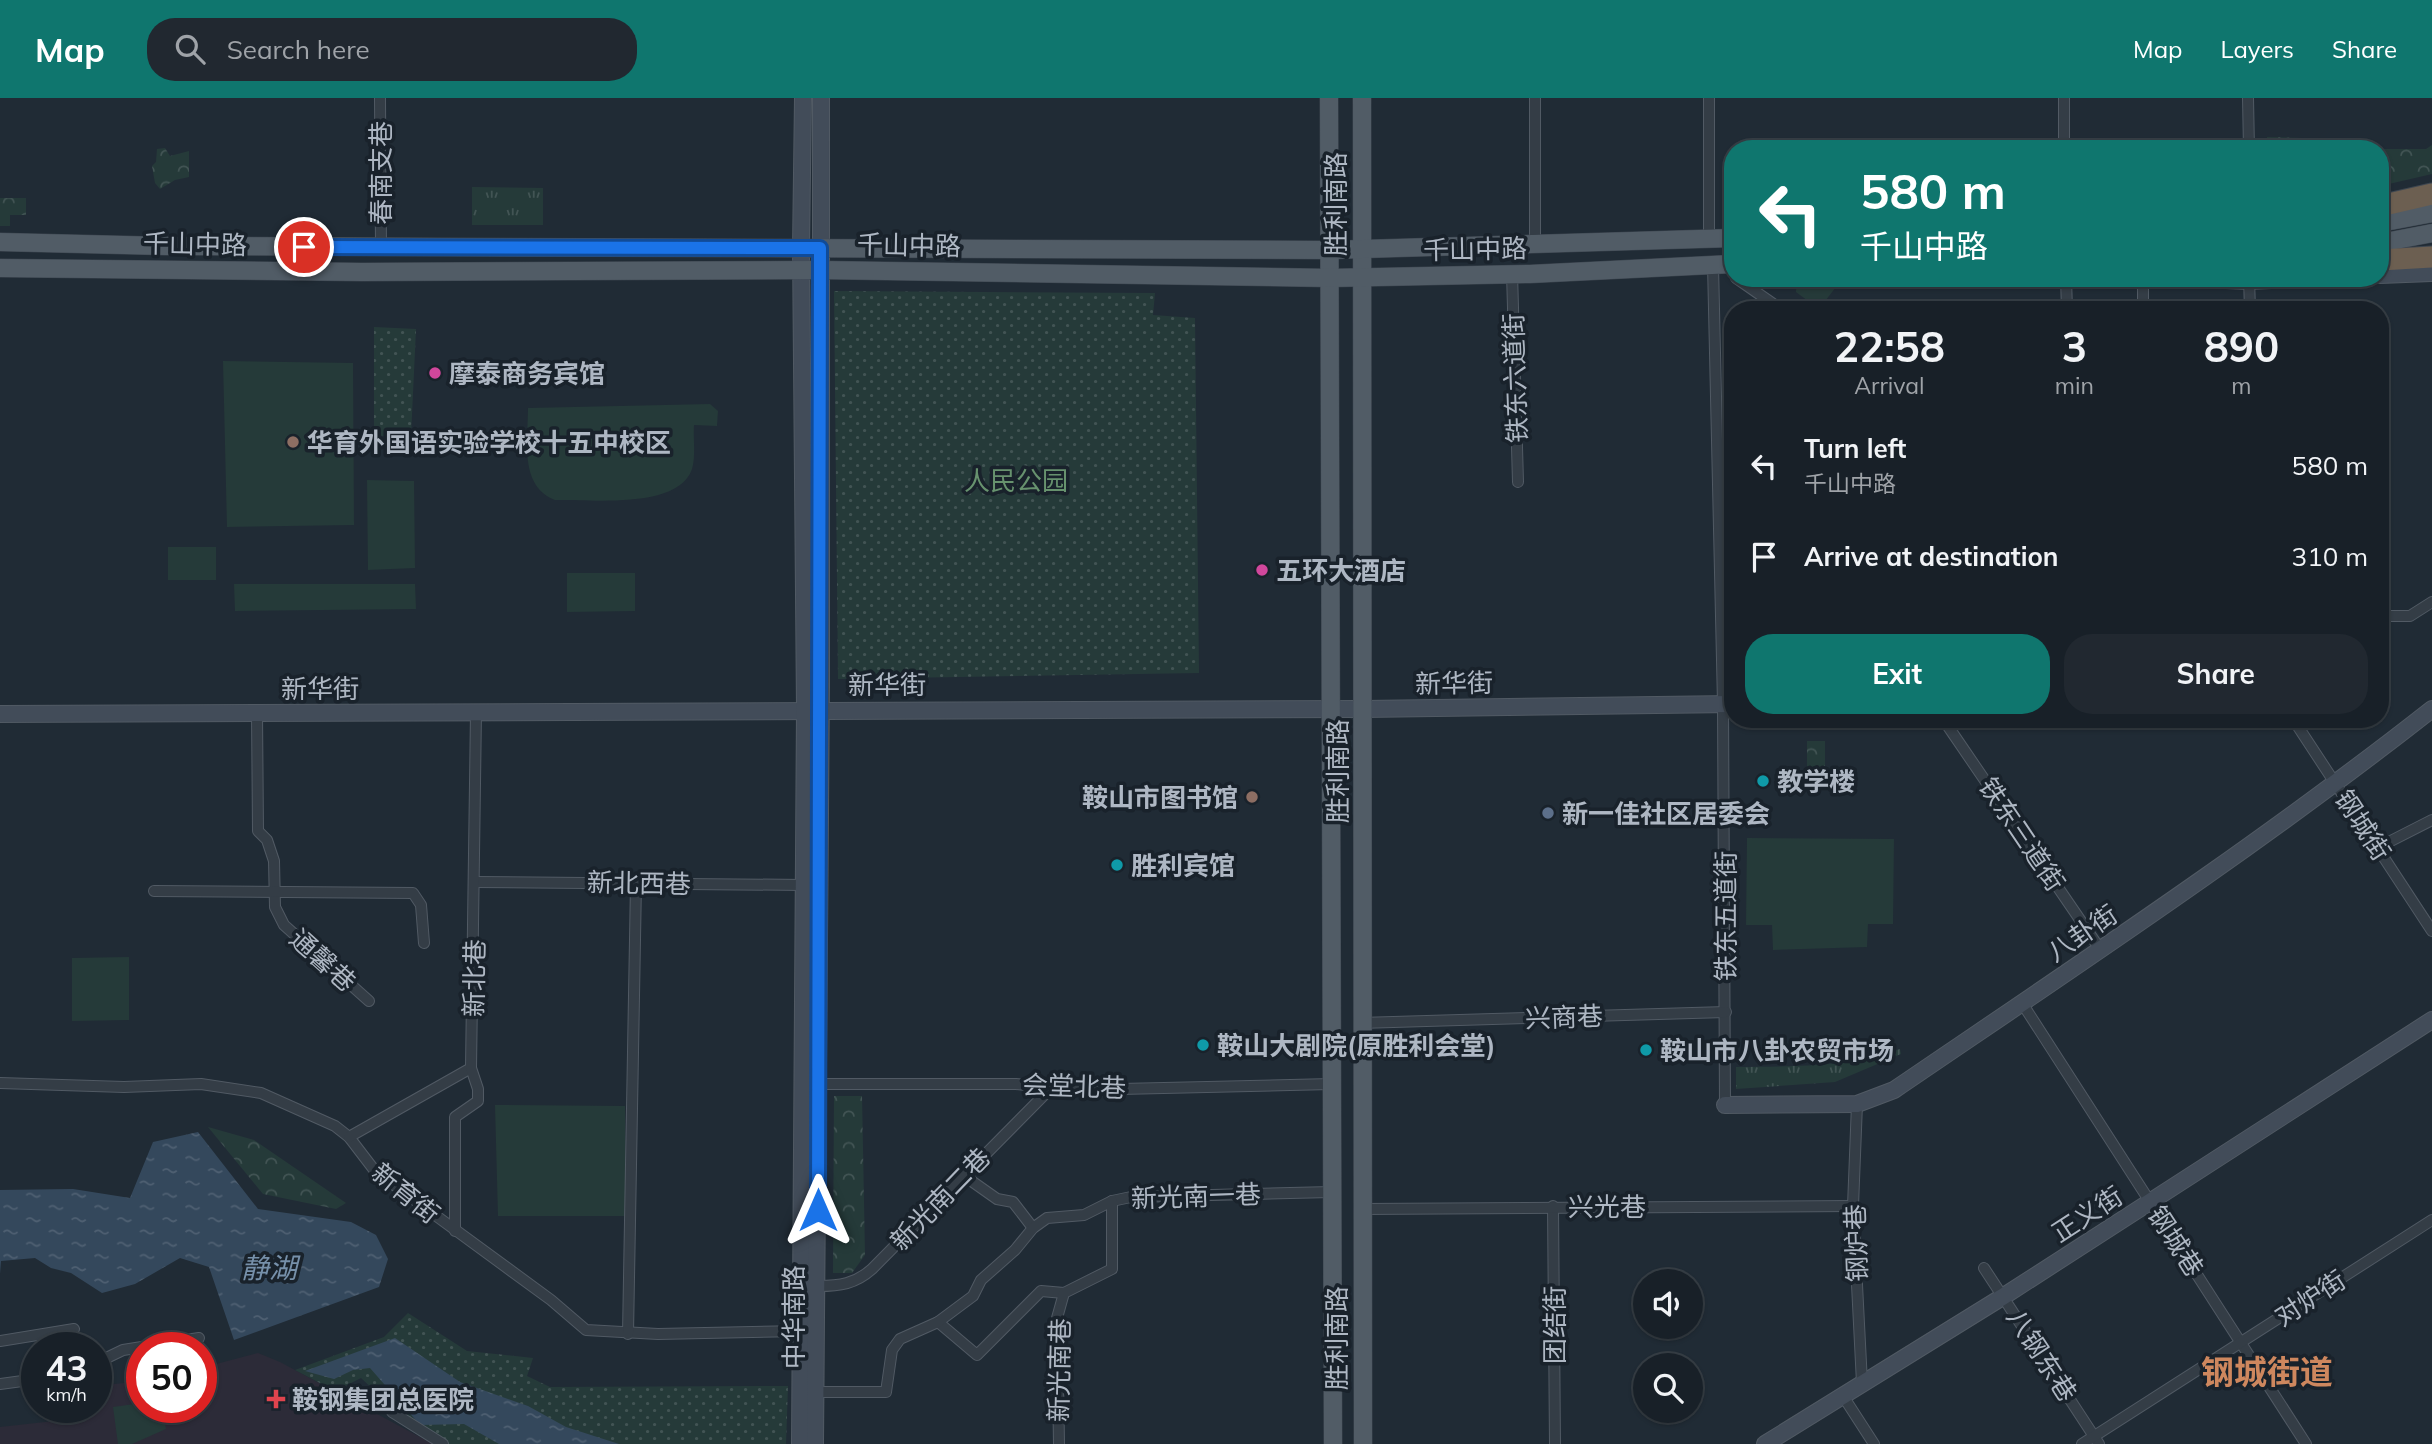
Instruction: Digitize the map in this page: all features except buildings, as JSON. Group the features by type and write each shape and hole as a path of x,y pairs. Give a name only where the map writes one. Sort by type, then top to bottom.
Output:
{"highway":[{"path":"2389,204 2432,194"},
{"path":"2389,259 2432,257"}],"main road":[{"name":"胜利南路","path":"1329,98 1333,1444"},
{"name":"胜利南路","path":"1362,98 1364,709 1360,1024 1363,1444"},
{"path":"2389,221 2432,213"},
{"path":"2389,241 2432,233"},
{"name":"千山中路","path":"0,242 381,248 1329,250 1724,237"},
{"name":"千山中路","path":"0,268 362,272 820,270 1362,278 1724,265"}],"street":[{"name":"春南支巷","path":"380,98 381,248"},
{"path":"800,1444 804,885 813,709 801,270 803,98"},
{"name":"中华南路","path":"815,1444 818,1084 813,709 821,98"},
{"path":"1535,98 1535,244"},
{"path":"1709,98 1709,237"},
{"path":"2064,98 2064,140"},
{"path":"2248,98 2249,140"},
{"path":"2389,196 2432,185"},
{"path":"1713,265 1724,271"},
{"name":"铁东五道街","path":"1713,265 1724,587"},
{"path":"2389,275 2432,273"},
{"name":"铁东六道街","path":"1512,274 1518,482"},
{"path":"1749,287 1769,301"},
{"path":"2389,616 2410,616 2432,602"},
{"name":"新华街","path":"0,714 1364,709 1724,704"},
{"name":"八卦街","path":"1725,1105 1857,1104 1894,1090 2184,894 2336,784 2432,709"},
{"name":"新北巷","path":"455,1231 455,1117 478,1101 478,1088 471,1068 476,712"},
{"name":"通馨巷","path":"257,713 258,831 267,840 274,860 275,906 284,925 369,1001"},
{"name":"铁东五道街","path":"1725,1105 1728,728"},
{"name":"铁东三道街","path":"1950,728 2101,950"},
{"name":"钢城街","path":"2299,728 2432,931"},
{"path":"2377,848 2432,820"},
{"name":"新北西巷","path":"474,882 804,885"},
{"path":"628,1334 636,883"},
{"path":"154,891 413,893 421,905 424,943"},
{"name":"钢城巷","path":"2022,1003 2306,1444"},
{"name":"兴商巷","path":"1360,1024 1726,1012"},
{"name":"正义街","path":"1765,1444 2004,1296 2432,1020"},
{"path":"349,1137 471,1068"},
{"name":"新育街","path":"0,1083 124,1087 201,1084 261,1093 335,1126 349,1137 374,1171 551,1300 586,1330 628,1334 801,1331"},
{"name":"会堂北巷","path":"818,1084 1009,1084 1077,1090 1331,1084"},
{"name":"新光南二巷","path":"818,1286 843,1286 860,1279 902,1241 963,1175 1051,1088"},
{"name":"钢炉巷","path":"1857,1104 1853,1206 1862,1382"},
{"path":"963,1175 997,1199 1013,1202 1033,1228"},
{"name":"新光南一巷","path":"817,1392 886,1392 892,1350 900,1339 938,1322 973,1296 981,1280 1015,1250 1033,1228 1047,1218 1084,1215 1112,1201 1131,1197 1331,1192"},
{"name":"新光南巷","path":"1059,1444 1057,1318 1064,1293 1112,1269 1112,1201"},
{"name":"团结街","path":"1553,1206 1555,1444"},
{"name":"兴光巷","path":"1362,1209 1853,1206"},
{"name":"对炉街","path":"2082,1444 2097,1440 2432,1220"},
{"name":"八钢东巷","path":"1984,1268 2097,1440"},
{"path":"938,1322 977,1355 1041,1291 1064,1293"},
{"path":"0,1341 74,1329"},
{"path":"0,1384 21,1381"},
{"path":"1843,1396 1874,1444"},
{"path":"392,1412 443,1444"}],"shaded area":[{"name":"鞍钢集团总医院","path":"258,1353 280,1362 433,1444 0,1444 0,1427 36,1423 112,1423 112,1384 126,1383 126,1423 217,1423 217,1364"}],"green space":[{"path":"2267,137 2302,138 2302,140 2267,140"},
{"path":"2432,145 2432,174 2389,184 2389,149 2426,149"},
{"path":"165,148 170,156 189,151 189,177 175,180 160,189 155,183 152,166 156,162 157,149"},
{"path":"472,187 543,188 543,225 472,225"},
{"path":"0,198 26,198 26,215 10,215 10,226 0,226"},
{"path":"1796,287 1836,287 1825,301 1808,301 1796,292"},
{"name":"人民公园","path":"834,291 1155,293 1153,315 1195,318 1199,673 838,679"},
{"path":"374,327 416,329 411,436 374,436"},
{"path":"223,361 353,363 354,525 227,527"},
{"path":"710,404 718,411 717,426 694,425 692,469 684,482 670,491 631,500 555,500 536,484 531,473 527,447 528,408"},
{"path":"367,480 414,481 415,568 368,570"},
{"path":"168,547 216,547 216,580 168,580"},
{"path":"567,573 635,573 635,611 567,612"},
{"path":"234,584 415,584 416,609 235,611"},
{"path":"1807,741 1825,741 1825,783 1807,783"},
{"path":"1747,838 1894,839 1893,924 1868,924 1867,947 1773,950 1772,925 1746,925"},
{"path":"129,957 129,1020 72,1021 72,958"},
{"path":"1900,1049 1901,1054 1835,1082 1736,1089 1736,1067 1838,1063"},
{"path":"834,1096 862,1096 865,1255 852,1273 833,1273"},
{"path":"495,1105 625,1106 626,1216 498,1216"},
{"path":"208,1127 254,1140 346,1203 336,1209 263,1194"},
{"path":"408,1313 467,1351 533,1358 527,1376 550,1387 788,1386 786,1444 449,1444 388,1403 361,1378 335,1391 295,1370 384,1337"},
{"path":"126,1405 126,1423 165,1423 166,1429 132,1444 118,1444 113,1407"}],"water":[{"name":"静湖","path":"198,1132 258,1209 351,1222 376,1235 388,1259 379,1287 234,1340 209,1267 180,1258 135,1284 102,1293 71,1273 51,1268 35,1258 1,1261 0,1274 0,1190 73,1189 130,1198 153,1142"},
{"path":"395,1338 460,1382 528,1406 566,1427 619,1444 499,1444 464,1424 420,1425 370,1368 353,1370 334,1379 305,1371"}],"place":[{"name":"摩泰商务宾馆","path":"435,373"},
{"name":"华育外国语实验学校十五中校区","path":"293,442"},
{"name":"五环大酒店","path":"1262,570"},
{"name":"教学楼","path":"1763,781"},
{"name":"鞍山市图书馆","path":"1252,797"},
{"name":"新一佳社区居委会","path":"1548,813"},
{"name":"胜利宾馆","path":"1117,865"},
{"name":"鞍山大剧院(原胜利会堂)","path":"1203,1045"},
{"name":"鞍山市八卦农贸市场","path":"1646,1050"},
{"name":"鞍钢集团总医院","path":"276,1399"}],"district":[{"name":"钢城街道","path":"2267,1371"}],"route":[{"path":"304,247 820,248 818,1210"}]}
